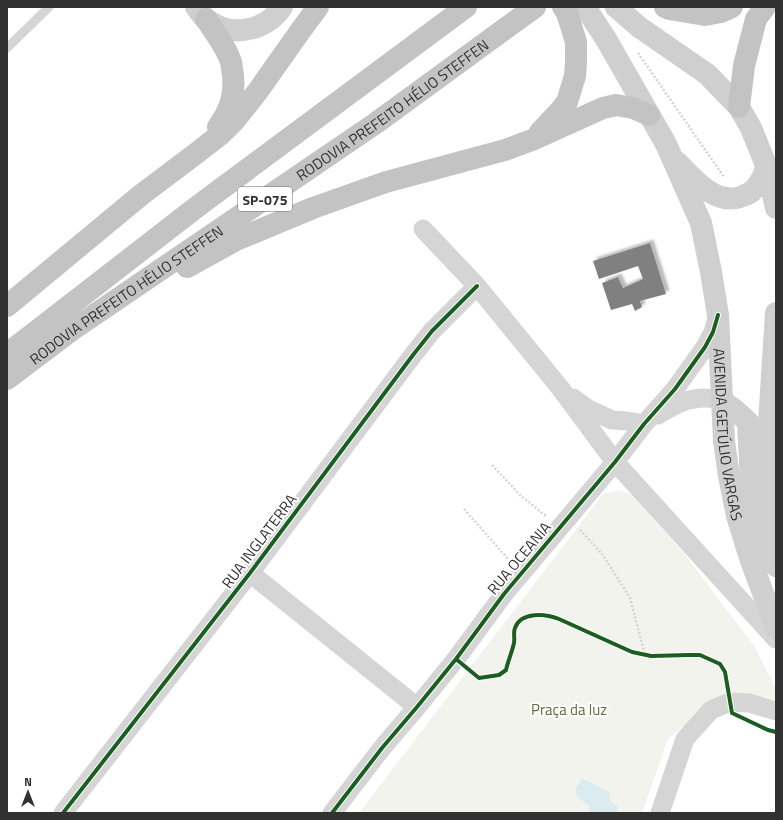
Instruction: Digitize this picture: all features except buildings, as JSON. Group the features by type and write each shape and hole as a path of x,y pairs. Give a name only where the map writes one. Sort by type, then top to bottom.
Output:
{"highway":[{"path":"7,306 141,195 221,134 245,109 318,7"},
{"name":"RODOVIA PREFEITO HÉLIO STEFFEN","path":"7,354 198,206 466,7"},
{"path":"532,140 567,102 575,76 576,42 567,13 562,7"},
{"path":"665,7 669,9 705,14 721,12 732,7"},
{"path":"739,107 744,66 756,19 765,7"},
{"name":"RODOVIA PREFEITO HÉLIO STEFFEN","path":"7,379 72,330 376,123 528,12"},
{"path":"198,152 216,131 226,115 232,100 234,83 231,62 223,44 201,13"},
{"path":"72,330 236,240 313,208 386,182 504,150 532,140 603,108 616,105 633,108 649,115"}],"main road":[{"path":"201,13 221,28 237,31 254,28 269,21 282,7"},
{"name":"AVENIDA GETÚLIO VARGAS","path":"585,7 606,39 666,144 701,223 718,315 724,441 729,476 737,516 750,558 776,628"},
{"path":"616,7 639,27 707,74 739,107 751,128 766,167 776,208"},
{"path":"671,157 714,195 729,199 738,198 752,191 760,182 766,167"},
{"path":"776,313 768,454 769,496 776,528"},
{"path":"722,401 748,422 752,484 770,559 776,566"}],"street":[{"path":"423,229 476,286 561,389 615,462 776,639"},
{"name":"RUA INGLATERRA","path":"63,813 250,574 413,355 432,331 476,286"},
{"name":"RUA OCEANIA","path":"332,813 382,748 456,659 504,594 615,462 644,424 676,389 705,347 713,332 718,315"},
{"path":"561,389 588,409 612,420 644,424"},
{"name":"RUA OCEANIA","path":"644,424 677,404 696,398 717,399 722,401"},
{"path":"250,574 417,707"},
{"path":"660,813 685,739 711,710 730,702 749,703 776,711"}],"lane":[{"path":"7,48 49,7"}],"path":[{"path":"620,64 638,53 718,166 738,198"},
{"path":"492,465 520,496 546,516"},
{"path":"464,509 510,561"},
{"path":"580,530 603,555 630,598 644,654"},
{"path":"638,653 651,656"}],"green space":[{"name":"Praça da luz","path":"618,490 631,494 683,552 755,647 774,685 776,686 776,701 746,695 720,698 698,710 685,725 668,739 642,813 359,813 603,494"}],"shaded area":[{"path":"582,778 609,792 611,802 618,807 617,813 589,813 589,805 578,798 575,791"}],"cycle path":[{"path":"63,813 250,573 413,355 432,331 477,286"},
{"path":"332,813 382,748 456,659 504,594 615,462 644,424 675,389 705,347 713,332 718,315"},
{"path":"456,659 479,678 499,675 506,670 514,643 514,630 518,623 528,616 541,615 554,617 632,652 651,656 700,655 720,664 725,672 732,713 768,730 776,732"}]}
